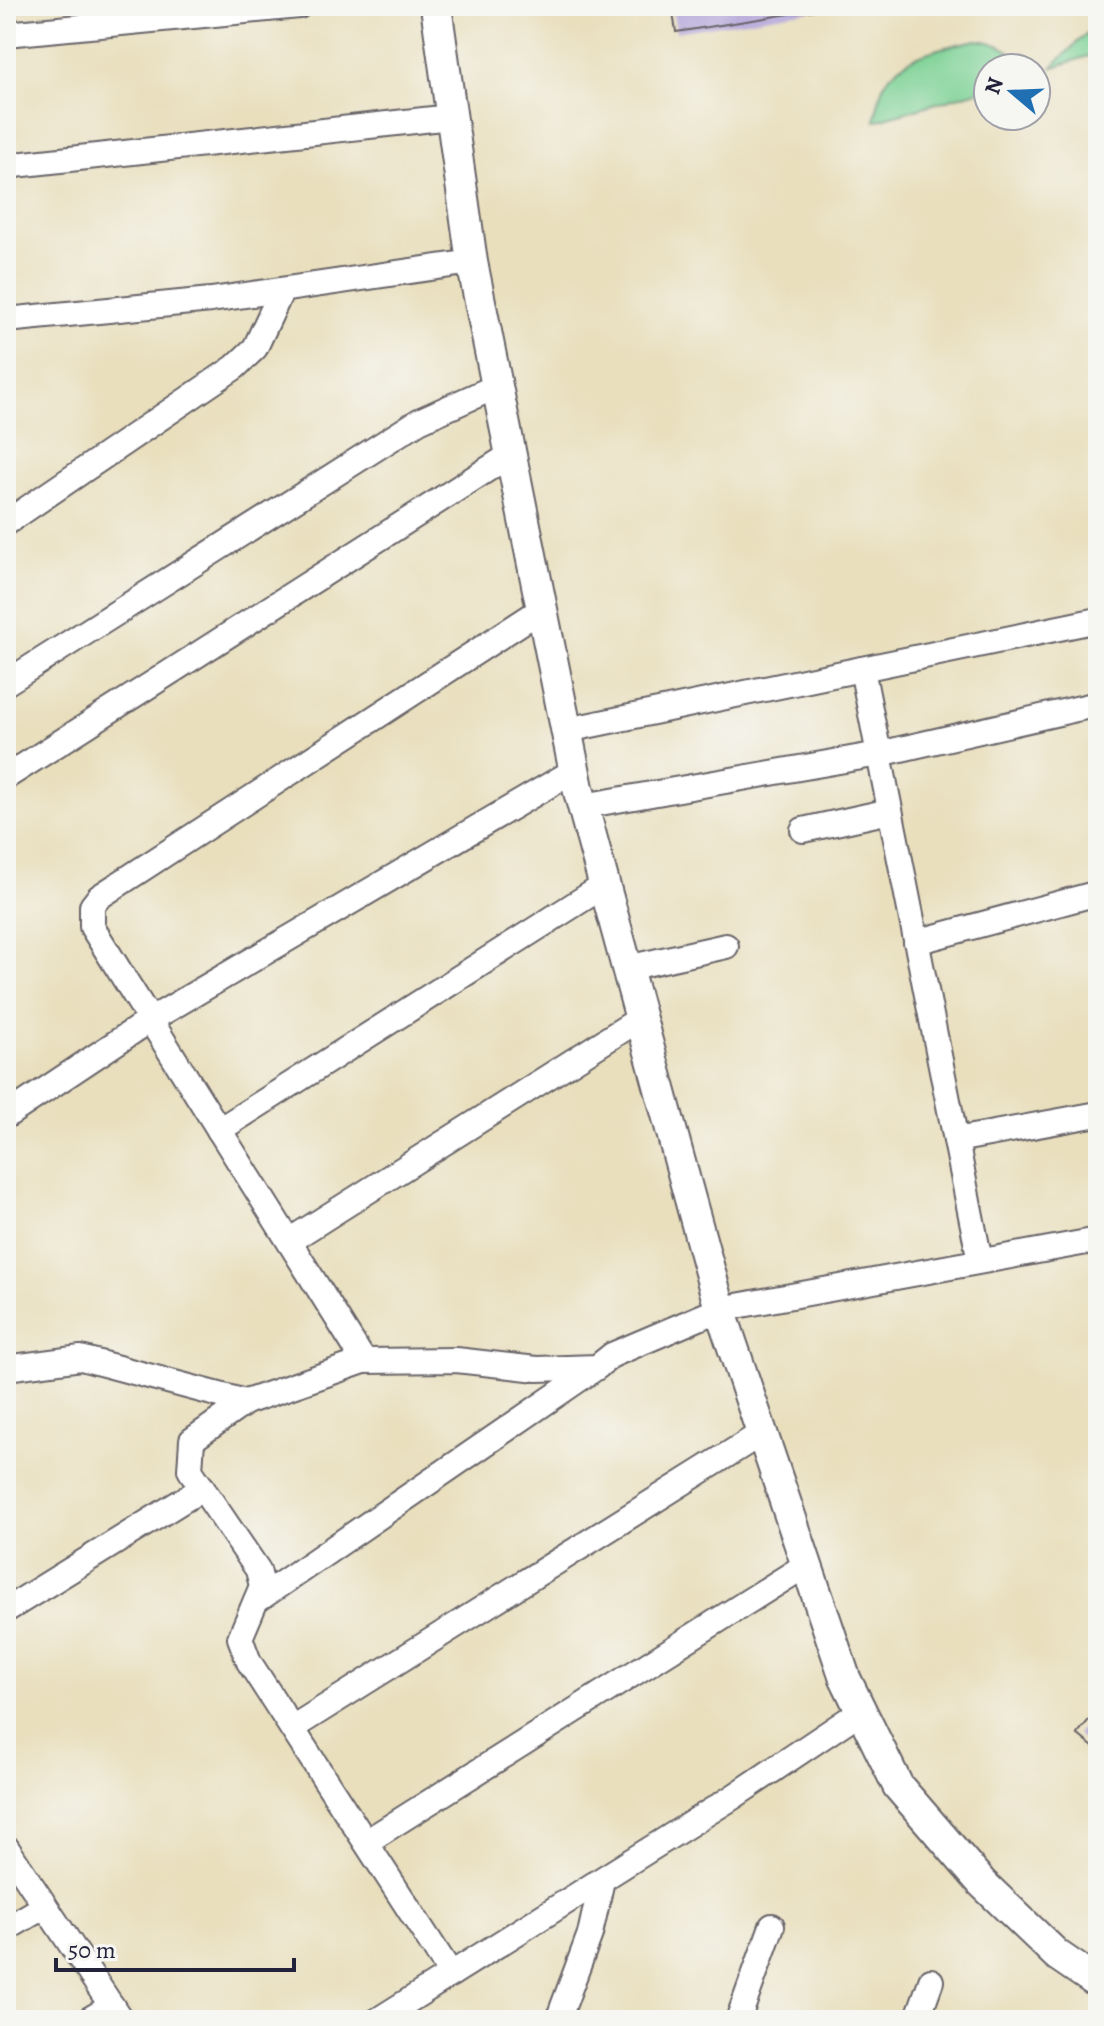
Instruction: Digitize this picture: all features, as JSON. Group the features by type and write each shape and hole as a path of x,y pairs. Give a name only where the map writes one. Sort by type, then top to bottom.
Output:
{"street":[{"path":"6,34 299,6"},
{"path":"436,6 472,262 575,770 720,1309 845,1678 898,1786 982,1883 1057,1955 1098,1983"},
{"path":"6,166 451,117"},
{"path":"6,339 18,319 282,290 472,262"},
{"path":"6,523 235,367 255,348 282,290"},
{"path":"6,683 419,421 497,386"},
{"path":"6,777 510,455"},
{"path":"364,1361 92,927 92,906 99,897 542,609"},
{"path":"567,730 1098,620"},
{"path":"862,669 980,1261"},
{"path":"583,806 879,754 1098,704"},
{"path":"6,1116 150,1020 575,770"},
{"path":"803,830 890,811"},
{"path":"219,1130 605,885"},
{"path":"916,942 1098,893"},
{"path":"627,968 726,946"},
{"path":"289,1241 641,1018"},
{"path":"956,1140 1098,1114"},
{"path":"256,1601 612,1355 720,1309 1098,1240"},
{"path":"6,1368 81,1358 246,1402"},
{"path":"451,1974 243,1649 240,1638 262,1586 258,1570 190,1470 192,1440 246,1402 364,1361 456,1360 537,1369 597,1367"},
{"path":"292,1728 762,1433"},
{"path":"6,1610 203,1488"},
{"path":"366,1842 806,1565"},
{"path":"378,2020 602,1880 861,1711"},
{"path":"6,1847 116,2013 88,2020"},
{"path":"558,2020 590,1934 602,1880"},
{"path":"6,1929 45,1906"},
{"path":"738,2020 772,1926"},
{"path":"917,2020 931,1981"}],"green space":[{"path":"1098,22 1098,53 1052,67"},
{"path":"977,40 1009,52 972,52 972,93 875,121 882,89 898,68 922,54"}],"building":[{"path":"672,6 828,6 828,8 676,32"},
{"path":"1098,1709 1098,1751 1077,1734"}]}
